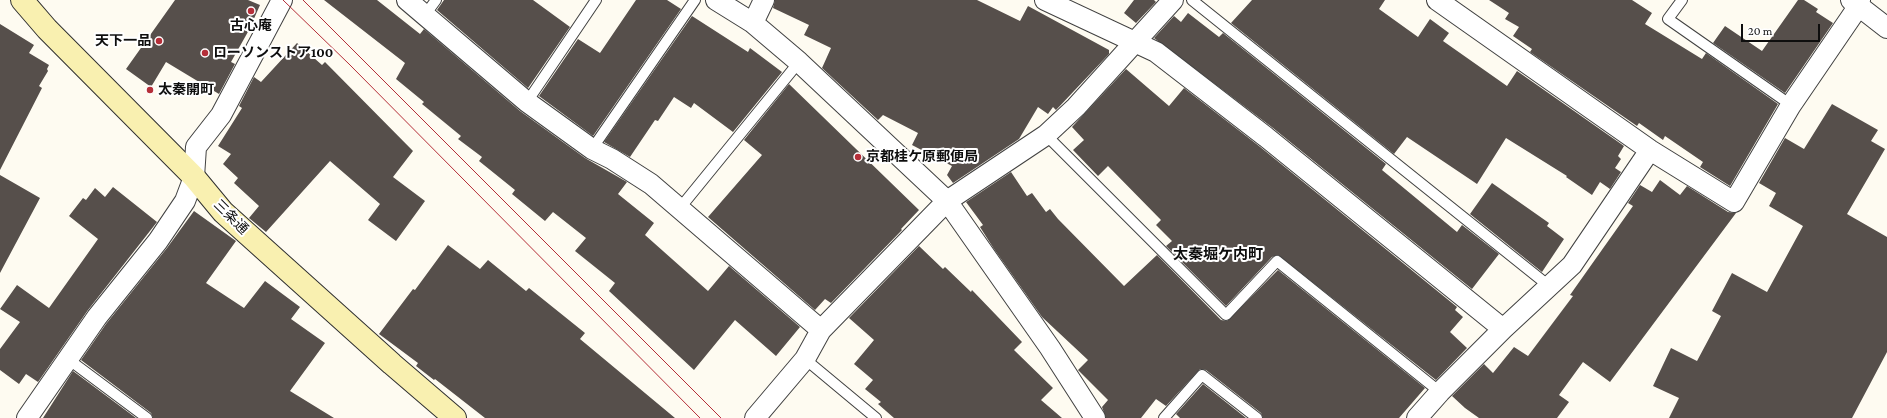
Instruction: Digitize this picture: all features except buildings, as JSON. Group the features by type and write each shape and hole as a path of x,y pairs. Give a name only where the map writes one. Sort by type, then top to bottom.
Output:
{"main road":[{"name":"三条通","path":"22,0 47,30 194,177 223,212 444,414"}],"street":[{"path":"27,418 97,317 158,241 185,201 194,177 196,146 221,115 282,0"},
{"path":"407,0 430,8 527,102 592,149 612,159 651,184 821,330"},
{"path":"716,0 753,23 799,62 947,201 1050,348 1095,418"},
{"path":"753,23 764,0"},
{"path":"1045,0 1156,52 1266,137 1503,329"},
{"path":"755,418 805,359 821,330 947,201 1046,135 1076,107 1134,41 1173,0"},
{"path":"1437,0 1650,150 1734,202 1791,105 1857,2 1887,28"},
{"path":"1417,418 1440,392 1503,329 1572,265 1650,150"}],"lane":[{"path":"527,102 596,0"},
{"path":"592,149 695,0"},
{"path":"1192,0 1549,286"},
{"path":"1682,0 1668,19 1791,105"},
{"path":"680,208 799,62"},
{"path":"1046,135 1226,315 1277,261 1440,392"},
{"path":"68,359 147,418"},
{"path":"805,359 876,418"},
{"path":"1164,418 1202,374 1257,418"}],"tram line":[{"path":"283,0 349,64 700,418"},
{"path":"303,0 721,418"}],"place":[{"name":"古心庵","path":"251,11"},
{"name":"天下一品","path":"159,41"},
{"name":"ローソンストア100","path":"205,53"},
{"name":"太秦開町","path":"150,90"},
{"name":"京都桂ケ原郵便局","path":"858,157"}],"district":[{"name":"太秦堀ケ内町","path":"1218,254"}]}
